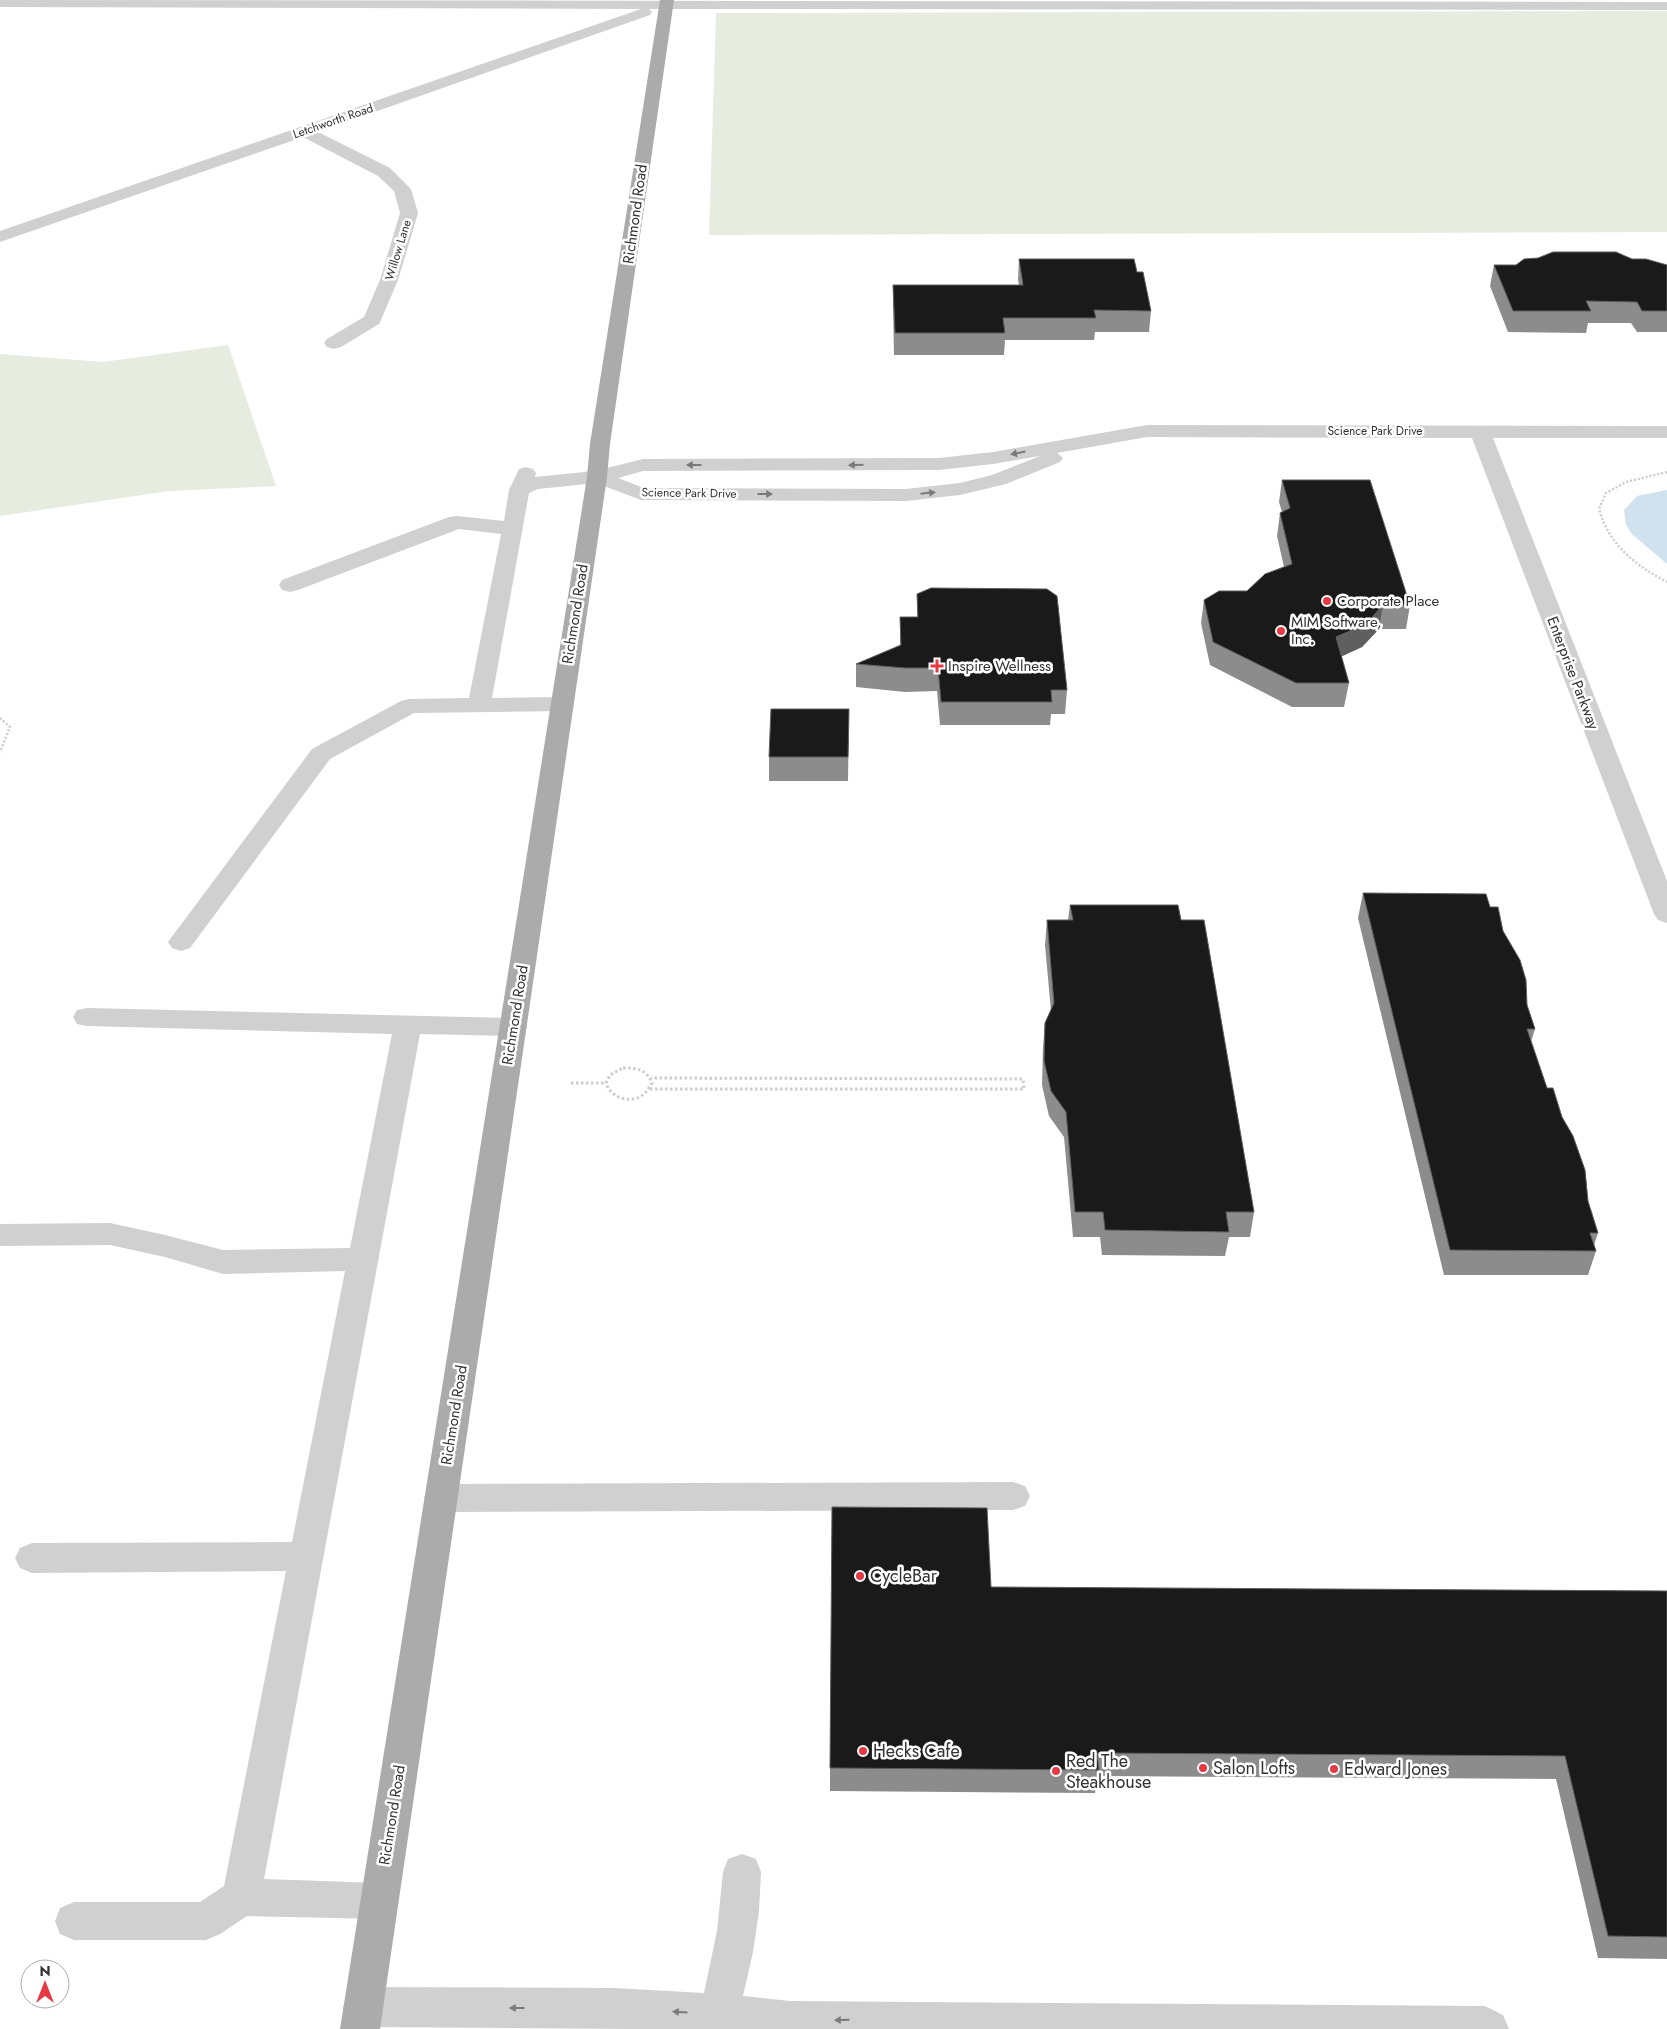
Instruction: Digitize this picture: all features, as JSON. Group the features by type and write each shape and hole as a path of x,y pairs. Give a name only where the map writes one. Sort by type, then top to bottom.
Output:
{"main road":[{"name":"Richmond Road","path":"362,2018 597,477 662,2"}],"street":[{"path":"0,2 1182,3 1667,6"},
{"name":"Letchworth Road","path":"0,237 304,131 662,2"},
{"name":"Willow Lane","path":"304,131 384,172 402,189 409,213 389,280 372,320 334,344"},
{"name":"Science Park Drive","path":"597,477 643,465 940,464 1084,444 1147,431 1667,432"},
{"name":"Enterprise Parkway","path":"1480,431 1667,914"},
{"name":"Science Park Drive","path":"597,477 641,494 906,495 960,489 999,480 1084,444"},
{"path":"479,705 519,490 534,483 597,477"},
{"path":"290,584 457,522 513,529"},
{"path":"181,942 321,754 409,706 562,704"},
{"path":"87,1017 513,1027"},
{"path":"241,1897 408,1024"},
{"path":"0,1235 110,1234 165,1246 223,1262 363,1259"},
{"path":"441,1498 1013,1496"},
{"path":"32,1558 306,1556"},
{"path":"716,2021 730,1968 742,1872"},
{"path":"74,1921 206,1921 241,1897 379,1901"},
{"path":"362,2018 614,2008 716,2021 848,2020 904,2026 1487,2028"}],"path":[{"path":"1667,472 1626,482 1606,493 1599,509 1604,526 1614,543 1650,572 1667,582"},
{"path":"0,718 10,726 0,752"},
{"path":"650,1089 651,1078 644,1070 630,1067 615,1071 610,1075 606,1083 612,1095 626,1099 640,1097 650,1089 1024,1089 1023,1079 651,1078"},
{"path":"571,1084 606,1083"}],"shaded area":[{"path":"1667,11 1667,232 709,235 716,13"},
{"path":"228,345 276,486 169,491 0,516 0,354 103,362"}],"water":[{"path":"1667,490 1667,564 1632,534 1626,525 1624,510 1637,496"}],"building":[{"path":"1553,252 1616,252 1632,259 1646,259 1667,265 1667,311 1642,311 1637,302 1586,301 1591,311 1513,311 1494,265 1516,265 1524,259 1538,258"},
{"path":"1019,259 1134,259 1137,272 1143,272 1151,311 1094,310 1096,318 1003,318 1005,333 895,333 893,285 1023,285"},
{"name":"Corporate Place","path":"1282,480 1370,480 1410,605 1383,605 1366,624 1336,637 1349,683 1296,683 1213,642 1204,600 1219,591 1247,591 1265,574 1292,564 1280,513 1290,508"},
{"path":"931,588 1047,589 1057,596 1067,690 1051,690 1052,702 941,702 938,668 905,668 856,664 901,645 900,617 918,617 917,594"},
{"path":"771,709 849,709 848,757 769,757"},
{"path":"1363,893 1486,894 1490,907 1498,907 1503,931 1520,960 1526,980 1527,1005 1535,1029 1527,1029 1547,1088 1553,1088 1562,1117 1573,1136 1585,1170 1588,1201 1598,1233 1590,1233 1596,1251 1450,1250"},
{"path":"1070,905 1178,905 1181,920 1204,920 1254,1212 1226,1212 1229,1232 1105,1230 1103,1212 1075,1212 1066,1112 1051,1091 1044,1061 1045,1023 1054,1003 1047,920 1073,920"},
{"path":"832,1507 987,1508 991,1587 1667,1591 1667,1937 1608,1936 1565,1756 1097,1753 1099,1770 830,1768"}],"place":[{"name":"Corporate Place","path":"1327,601"},
{"name":"MIM Software, Inc.","path":"1281,631"},
{"name":"Inspire Wellness","path":"937,666"},
{"name":"CycleBar","path":"860,1576"},
{"name":"Hecks Cafe","path":"863,1751"},
{"name":"Salon Lofts","path":"1203,1768"},
{"name":"Edward Jones","path":"1334,1769"},
{"name":"Red The Steakhouse","path":"1056,1771"}]}
